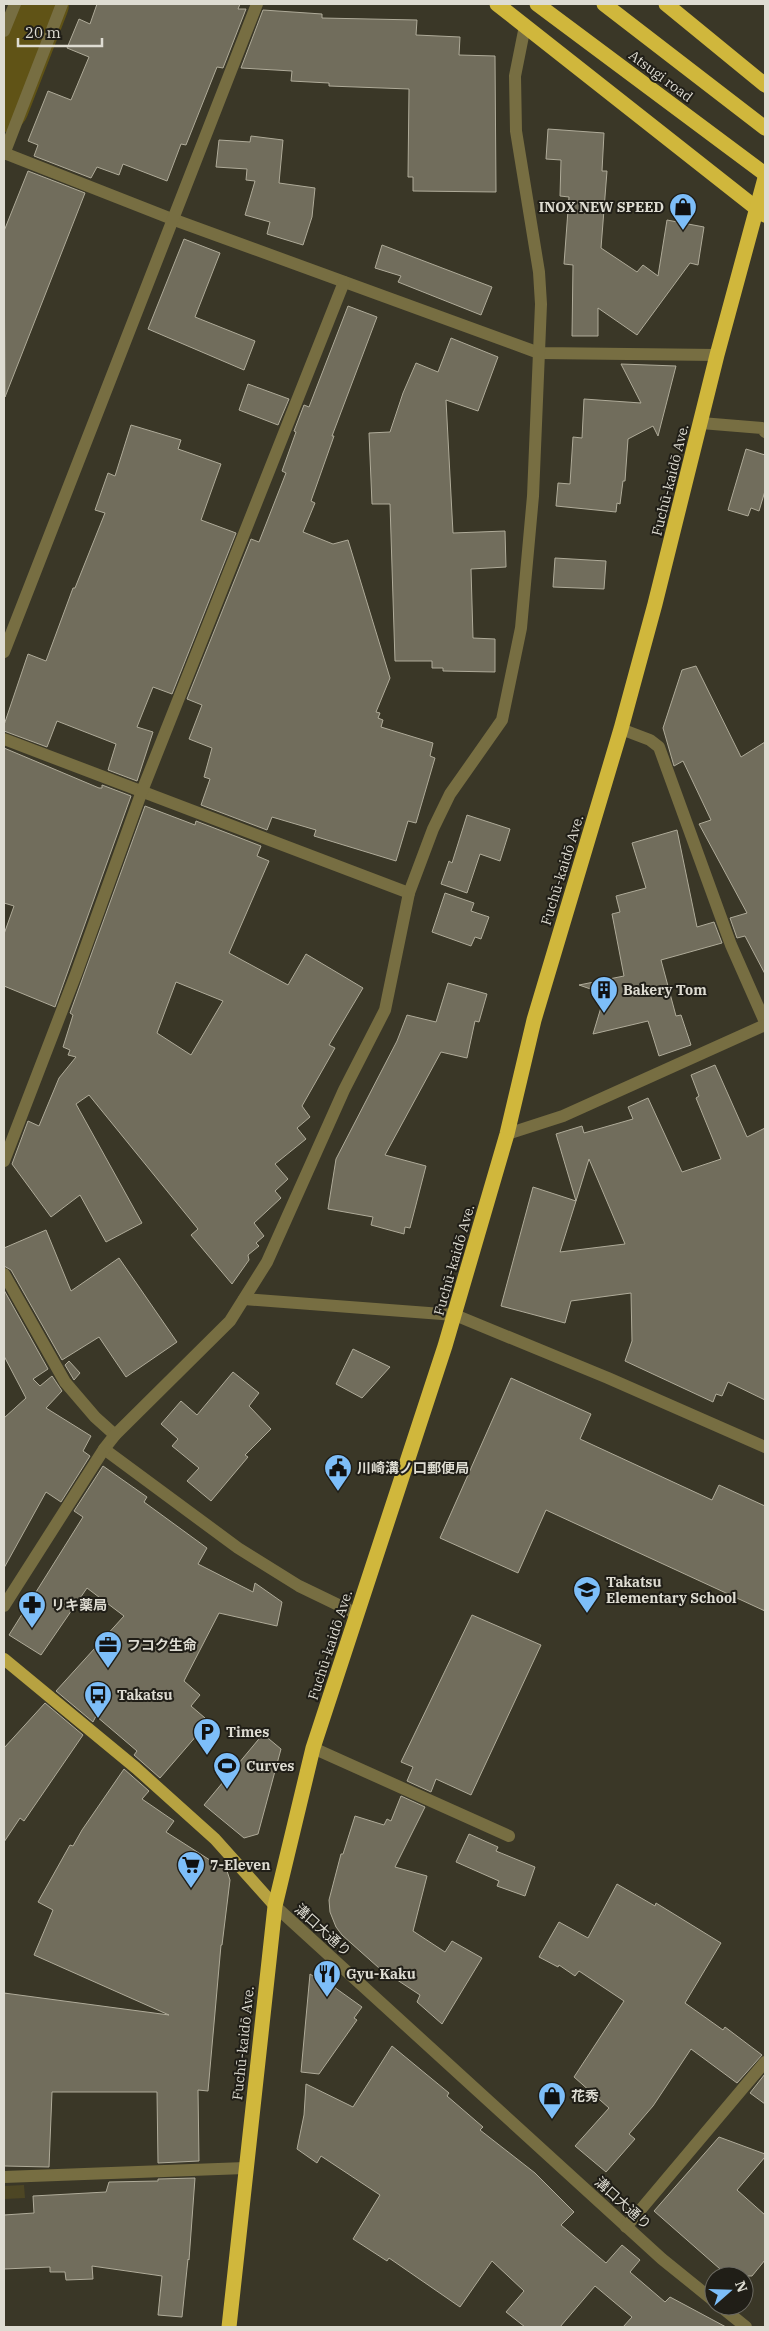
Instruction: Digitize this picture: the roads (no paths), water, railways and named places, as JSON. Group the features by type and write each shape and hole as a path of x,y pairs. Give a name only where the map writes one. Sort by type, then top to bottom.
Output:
{"highway":[{"path":"497,4 761,212"},
{"name":"Atsugi road","path":"537,4 765,174"},
{"name":"Atsugi road","path":"604,4 765,128"},
{"path":"666,4 765,85"},
{"name":"Fuchū-kaidō Ave.","path":"229,2327 275,1906 313,1748 455,1316 507,1134 534,1020 621,729 717,355 761,212 765,178"}],"main road":[{"name":"溝口大通り","path":"4,1659 136,1768 215,1839 275,1906"}],"street":[{"path":"4,31 15,4"},
{"path":"62,4 4,153 172,219 539,353 717,355"},
{"path":"4,652 257,4"},
{"path":"4,1606 104,1449 115,1435 230,1321 267,1262 344,1090 385,1010 409,893 433,830 450,794 502,720 521,628 533,496 541,304 539,272 516,131 515,76 525,26"},
{"path":"4,1161 76,974 142,791 344,282"},
{"path":"701,423 762,428 765,432"},
{"path":"507,1134 563,1116 765,1024 731,945 659,747 650,740 621,729"},
{"path":"4,739 409,893"},
{"path":"4,1274 65,1382 95,1417 115,1435"},
{"path":"244,1300 455,1316 608,1378 765,1447"},
{"path":"104,1449 238,1548 299,1586 357,1614"},
{"path":"313,1748 509,1836"},
{"name":"溝口大通り","path":"275,1906 626,2226 704,2292"},
{"path":"626,2226 765,2062"},
{"path":"4,2177 245,2168"},
{"path":"730,2316 741,2326"}],"waterway":[{"path":"4,107 44,4"}],"place":[{"name":"INOX NEW SPEED","path":"683,231"},
{"name":"Bakery Tom","path":"604,1014"},
{"name":"川崎溝ノ口郵便局","path":"338,1492"},
{"name":"Takatsu Elementary School","path":"587,1614"},
{"name":"リキ薬局","path":"32,1629"},
{"name":"フコク生命","path":"108,1669"},
{"name":"Takatsu","path":"98,1719"},
{"name":"Times","path":"207,1756"},
{"name":"Curves","path":"227,1790"},
{"name":"7-Eleven","path":"191,1889"},
{"name":"Gyu-Kaku","path":"327,1998"},
{"name":"花秀","path":"552,2120"}]}
